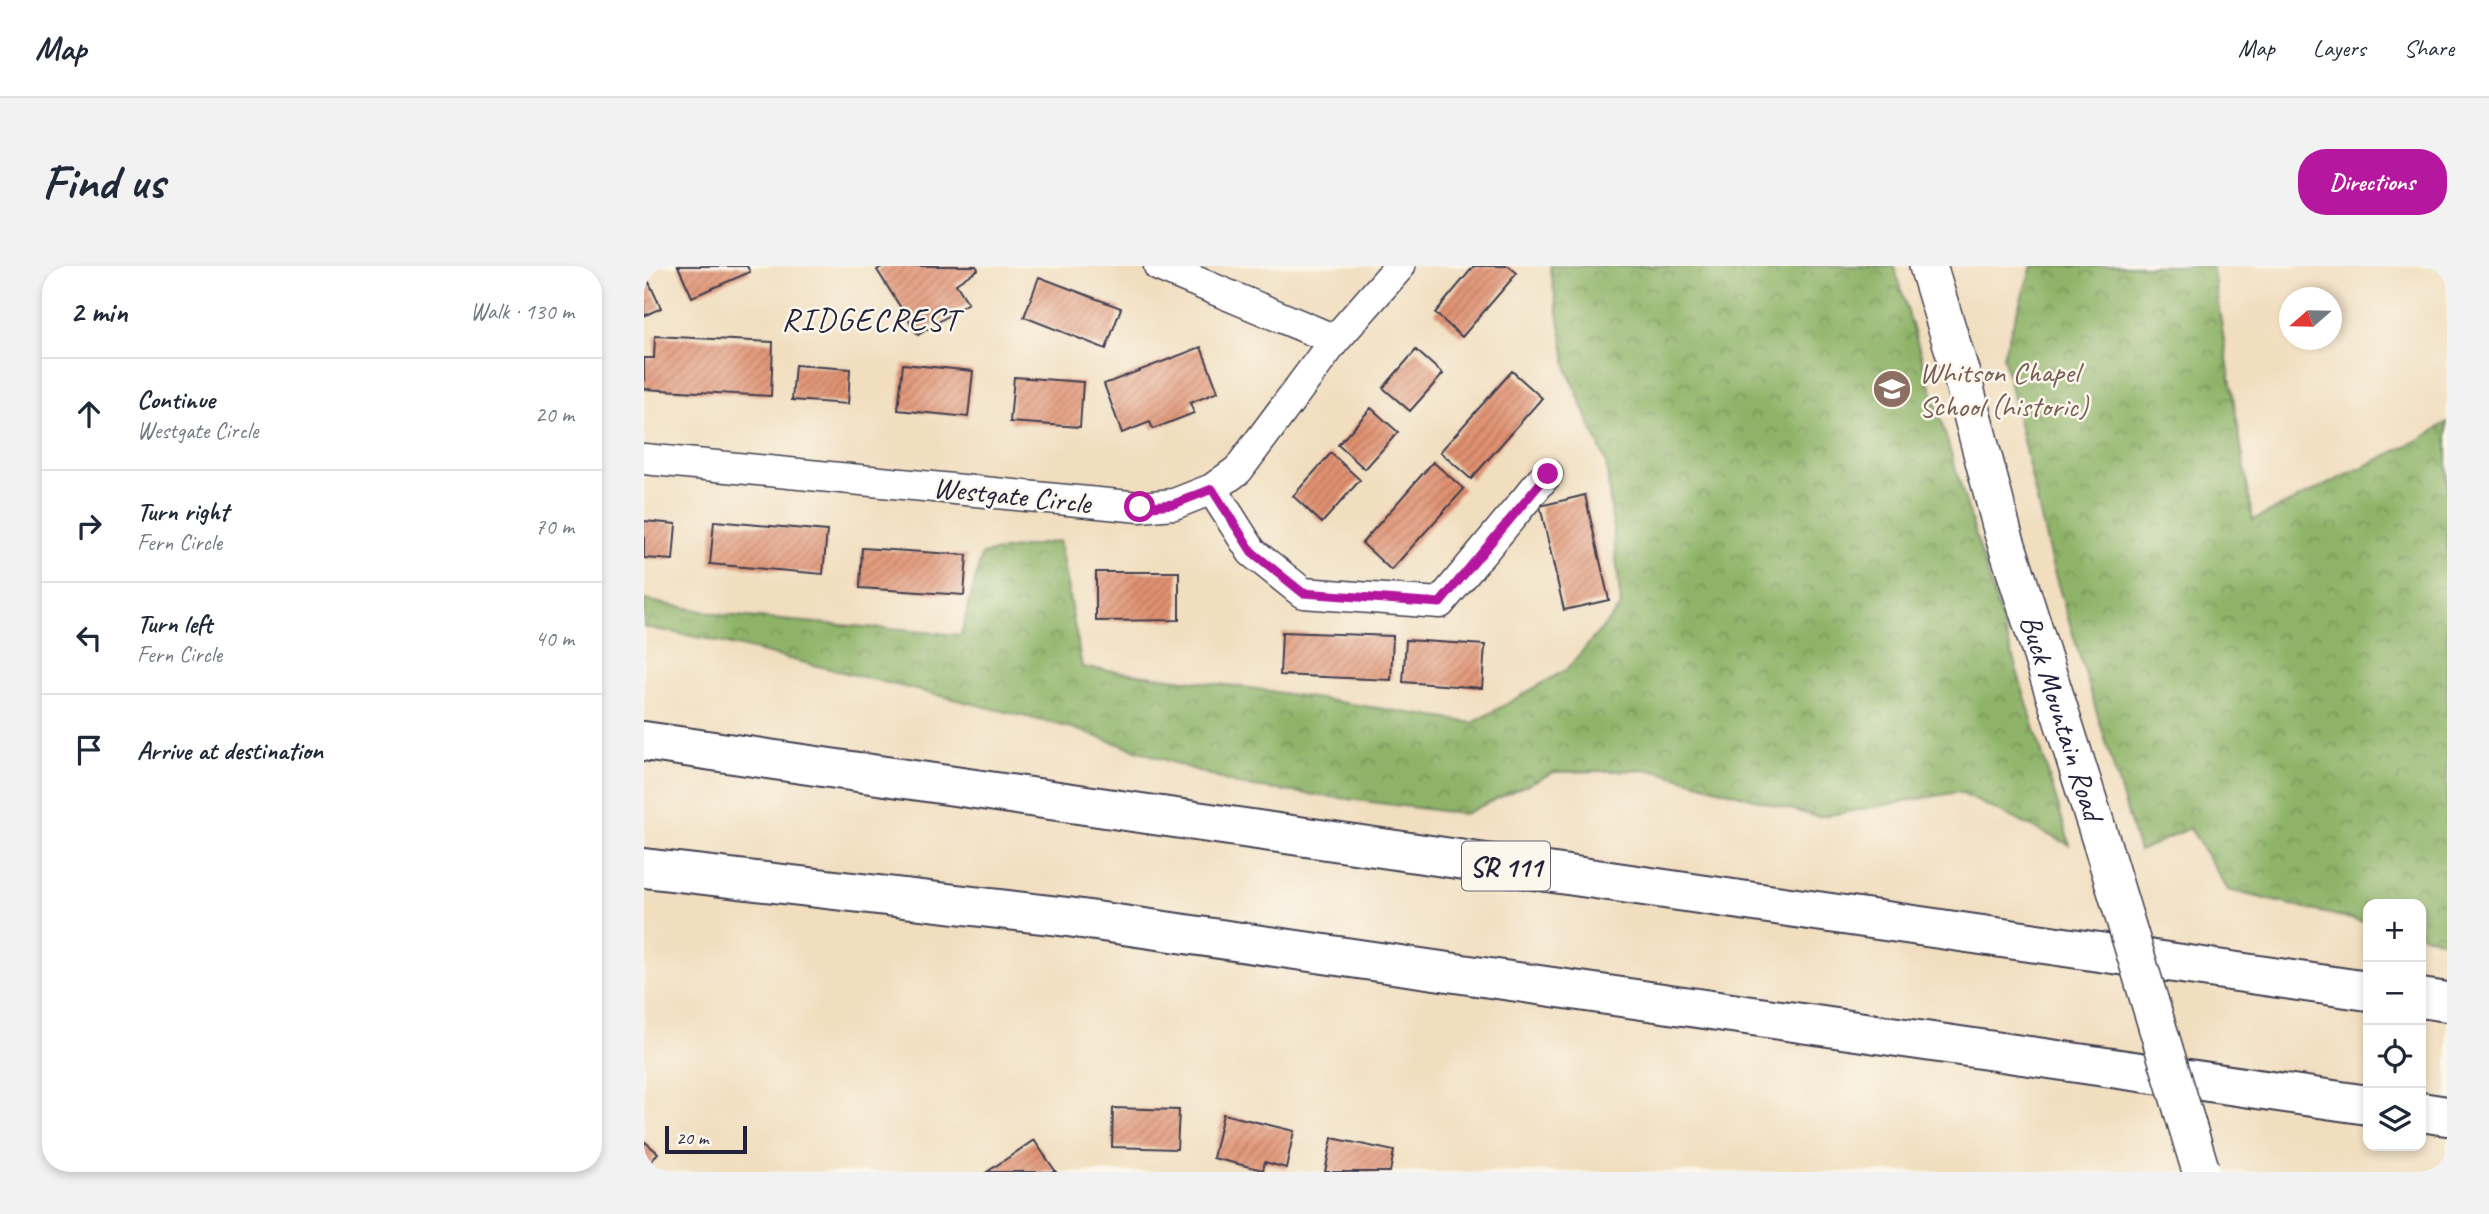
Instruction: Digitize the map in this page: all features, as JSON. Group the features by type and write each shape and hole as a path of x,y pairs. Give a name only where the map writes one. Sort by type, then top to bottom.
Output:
{"highway":[{"name":"SR 111","path":"644,741 2363,990"},
{"path":"644,868 1068,917 2363,1104"},
{"path":"2426,999 2447,1002"},
{"path":"2426,1113 2447,1116"}],"street":[{"path":"1159,266 1335,340"},
{"name":"Westgate Circle","path":"644,459 1140,507 1174,504 1212,489 1238,470 1335,340 1400,266"},
{"name":"Buck Mountain Road","path":"1928,266 1964,384 2003,533 2103,847 2200,1170"},
{"path":"1212,489 1252,552 1303,593 1440,603 1548,474"}],"green space":[{"path":"1550,266 1894,266 2070,845 1958,792 1818,817 1651,770 1554,772 1464,814 1239,785 1072,728 707,639 644,627 644,600 723,615 961,635 982,554 1059,541 1082,667 1250,688 1473,723 1567,669 1621,606 1606,462 1568,372"},
{"path":"2032,266 2212,266 2253,520 2421,439 2447,422 2447,942 2426,936 2426,899 2363,899 2363,922 2228,890 2190,828 2139,851 2052,565 2003,355"}],"building":[{"path":"678,266 747,266 750,272 692,297"},
{"path":"883,266 976,266 978,269 956,284 968,303 918,335 877,270"},
{"path":"1474,266 1509,266 1517,273 1462,337 1435,313"},
{"path":"646,276 661,308 644,316 644,277"},
{"path":"1039,277 1121,308 1106,349 1024,317"},
{"path":"655,336 773,342 771,396 644,389 644,358 654,358"},
{"path":"1201,347 1218,392 1190,403 1194,413 1153,429 1150,422 1122,433 1104,384"},
{"path":"1416,350 1443,374 1410,411 1383,388"},
{"path":"903,364 973,371 968,417 898,410"},
{"path":"795,365 850,369 848,404 792,400"},
{"path":"1512,371 1542,398 1471,479 1440,452"},
{"path":"1014,377 1083,382 1080,427 1010,422"},
{"path":"1371,408 1398,432 1365,469 1338,445"},
{"path":"1331,453 1360,480 1322,523 1293,496"},
{"path":"1433,462 1464,489 1391,570 1362,543"},
{"path":"1585,495 1609,600 1564,610 1540,506"},
{"path":"644,521 676,524 673,560 644,558"},
{"path":"714,521 827,531 823,574 710,564"},
{"path":"862,548 967,555 964,595 860,588"},
{"path":"1096,572 1179,572 1179,620 1096,621"},
{"path":"1282,632 1393,636 1391,680 1280,675"},
{"path":"1406,640 1485,645 1482,688 1403,682"},
{"path":"1113,1108 1179,1110 1177,1149 1112,1147"},
{"path":"1223,1114 1294,1131 1286,1168 1265,1162 1263,1170 1213,1158"},
{"path":"1332,1138 1394,1151 1390,1172 1325,1172"},
{"path":"1034,1140 1056,1172 987,1172"},
{"path":"644,1141 658,1153 644,1171"}],"place":[{"name":"Whitson Chapel School (historic)","path":"1892,389"}],"district":[{"name":"RIDGECREST","path":"871,319"}],"route":[{"path":"1140,507 1174,504 1212,489 1252,552 1303,593 1440,603 1548,474"}]}
